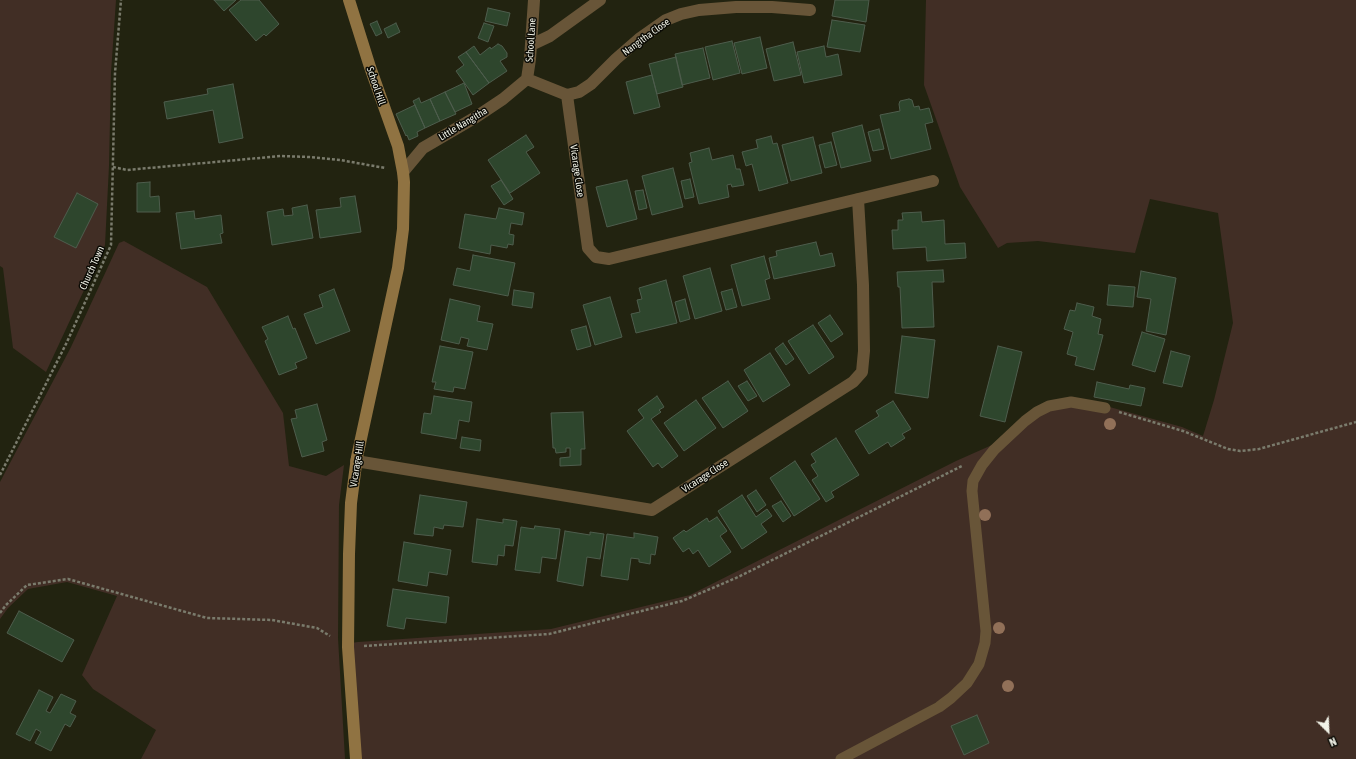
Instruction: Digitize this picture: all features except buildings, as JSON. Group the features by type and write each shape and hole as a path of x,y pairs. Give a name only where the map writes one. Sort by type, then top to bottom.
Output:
{"street":[{"name":"School Hill","path":"349,0 370,67 398,146 403,172"},
{"name":"School Lane","path":"527,79 530,59 534,0"},
{"path":"531,45 550,36 600,0"},
{"name":"Nangitha Close","path":"567,95 579,92 591,84 639,39 666,20 671,12 736,7 772,7 791,4 810,10"},
{"name":"Little Nangitha","path":"403,172 423,148 476,117 503,99 527,79"},
{"path":"527,79 567,95"},
{"name":"Vicarage Close","path":"567,95 588,248 596,257 609,259 933,181"},
{"name":"Vicarage Hill","path":"356,759 348,647 351,503 356,461 400,255 403,222 403,172"},
{"name":"Vicarage Close","path":"356,461 652,510 853,382 862,372 864,351 863,285 858,200"}],"lane":[{"path":"841,759 910,724 939,707 951,698 966,683 979,664 983,655 986,631 972,491 974,482 982,465 994,450 1025,421 1037,412 1049,406 1071,402 1105,408"}],"path":[{"name":"Church Town","path":"0,476 67,342 111,245 115,73 121,0"},
{"path":"114,167 127,170 281,156 340,160 403,172"},
{"path":"1105,408 1160,424 1228,449 1240,451 1259,449 1356,422"},
{"path":"0,613 6,605 27,585 68,579 207,618 272,620 317,628 348,647 549,634 682,602 736,578 967,464"}],"shaded area":[{"path":"0,0 116,0 111,73 109,166 105,245 46,372 13,348 3,268 0,266"},
{"path":"926,0 1356,0 1356,759 845,759 940,708 984,657 975,482 995,451 1050,407 1106,406 1182,427 1203,436 1214,400 1233,323 1218,213 1150,199 1135,253 1038,241 1007,243 998,248 960,187 924,85"},
{"path":"124,241 207,287 283,413 289,466 326,476 344,465 339,505 338,638 345,759 141,759 156,730 93,689 82,675 117,596 67,582 28,589 8,608 0,619 0,482 71,347 119,243"},
{"path":"1001,441 974,471 982,649 956,691 838,759 358,759 351,643 551,629 690,595 956,461"}]}
